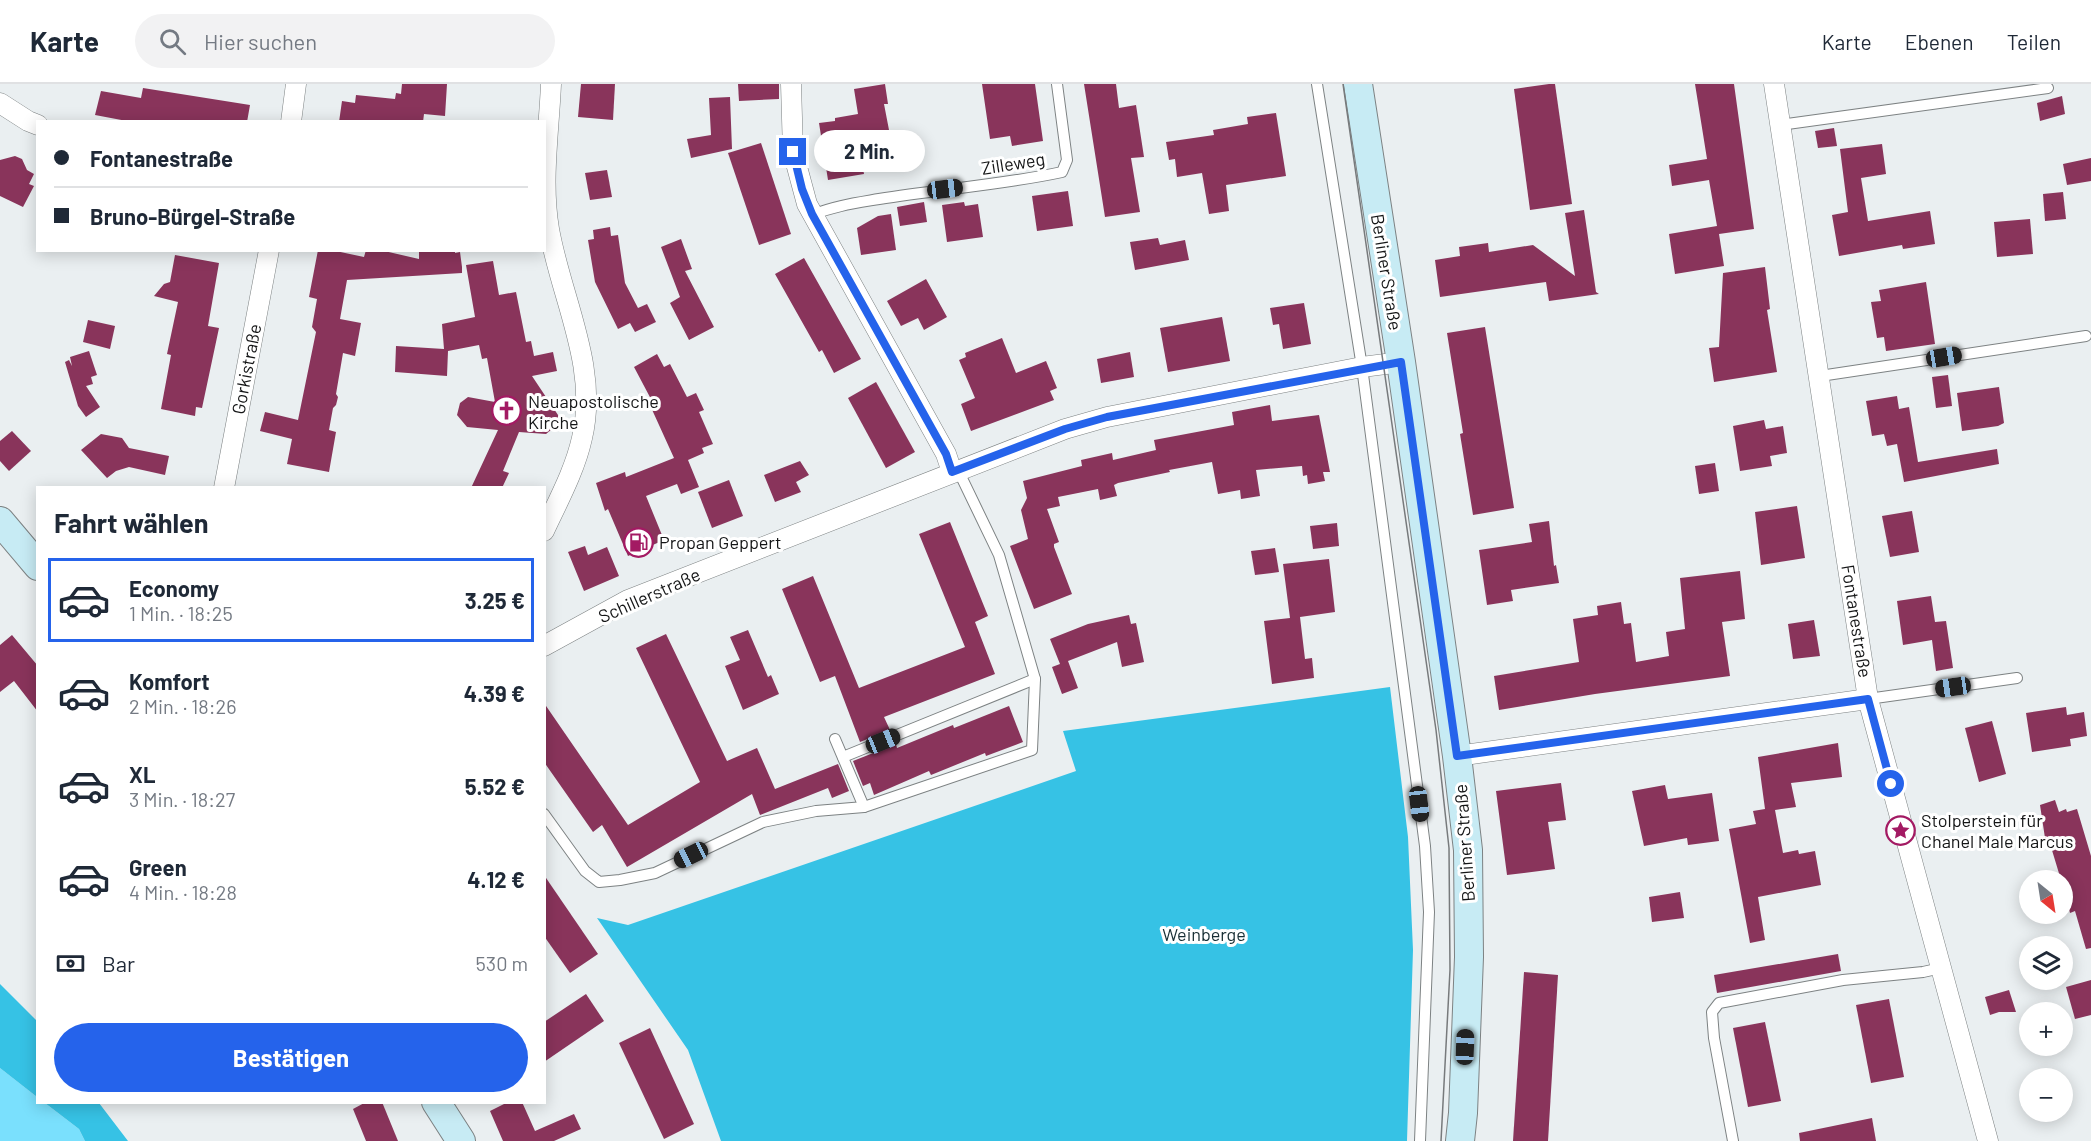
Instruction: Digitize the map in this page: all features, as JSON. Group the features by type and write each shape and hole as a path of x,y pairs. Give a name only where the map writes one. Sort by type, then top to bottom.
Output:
{"street":[{"path":"291,120 297,84"},
{"path":"546,527 571,473 582,440 587,386 549,230 547,166 551,84"},
{"path":"791,84 793,152 802,189 812,214 955,471"},
{"name":"Berliner Straße","path":"1358,84 1401,362 1457,756 1468,850 1469,905 1460,1141"},
{"name":"Fontanestraße","path":"1774,84 1868,699 1988,1141"},
{"path":"0,103 36,124"},
{"name":"Gorkistraße","path":"224,486 269,252"},
{"name":"Schillerstraße","path":"546,645 628,600 1065,429 1107,417 1362,367 1401,362"},
{"path":"0,521 36,564"},
{"path":"1457,756 1868,699"},
{"path":"437,1104 460,1141"}],"lane":[{"name":"Zilleweg","path":"812,214 828,208 926,191 1003,182 1062,171 1067,160 1057,84"},
{"path":"1317,84 1362,367 1425,846 1429,912 1420,1141"},
{"path":"1780,125 2048,88"},
{"path":"1820,376 2086,336"},
{"path":"546,817 585,871 599,882 620,880 655,873 763,822 816,811 864,807 1032,750 1035,678 999,555 955,471"},
{"path":"843,757 1035,678"},
{"path":"1868,699 2017,678"},
{"path":"835,739 864,807"},
{"path":"1733,1141 1713,1038 1712,1012 1719,1003 1843,980 1941,968"}],"shaded area":[{"path":"0,1068 36,1096 36,1104 46,1104 79,1129 85,1141 0,1141"}],"green space":[{"name":"Weinberge","path":"1390,687 1408,837 1413,950 1407,1141 721,1141 688,1050 597,918 628,925 1076,771 1063,731"},
{"path":"0,984 36,1020 36,1096 0,1068"},
{"path":"46,1104 100,1104 128,1141 85,1141 79,1129"}],"building":[{"path":"402,84 447,84 445,116 424,114 423,120 339,120 342,101 355,103 356,95 395,99 396,93 401,94"},
{"path":"581,84 615,84 613,120 578,117"},
{"path":"738,84 779,84 779,99 739,101"},
{"path":"885,84 888,104 884,104 889,130 881,134 858,138 864,174 828,180 819,123 858,114 854,89"},
{"path":"982,84 1035,84 1043,141 1012,146 1010,136 990,139"},
{"path":"1084,84 1116,84 1119,108 1136,105 1144,157 1131,158 1140,212 1105,217"},
{"path":"1555,84 1572,204 1530,210 1514,89"},
{"path":"1695,84 1734,84 1754,229 1719,234 1724,266 1675,274 1669,234 1717,226 1709,180 1672,186 1669,165 1707,159"},
{"path":"143,88 250,105 247,120 121,120 95,115 101,91 141,98"},
{"path":"2062,96 2065,114 2040,121 2037,103"},
{"path":"730,97 732,149 691,158 687,139 711,135 709,98"},
{"path":"1276,113 1286,176 1226,185 1229,211 1209,214 1202,173 1177,177 1175,159 1169,160 1166,142 1214,135 1213,130 1248,124 1247,117"},
{"path":"1834,128 1837,146 1818,148 1815,131"},
{"path":"761,143 791,234 759,245 728,153"},
{"path":"1882,144 1886,174 1861,178 1868,221 1930,211 1935,244 1903,249 1902,245 1839,256 1832,215 1848,212 1840,149"},
{"path":"15,156 22,159 27,170 34,174 29,184 34,186 23,207 0,196 0,160"},
{"path":"2091,158 2091,181 2067,185 2063,164"},
{"path":"607,170 612,197 590,200 585,173"},
{"path":"1068,191 1073,226 1037,231 1032,196"},
{"path":"2063,192 2066,219 2045,221 2043,194"},
{"path":"924,202 927,222 900,226 897,207"},
{"path":"964,202 965,206 978,204 983,237 947,242 942,205"},
{"path":"1584,210 1596,292 1599,294 1549,301 1546,282 1440,297 1435,260 1460,256 1459,247 1488,243 1489,252 1533,245 1575,276 1565,213"},
{"path":"891,214 896,250 861,255 857,228 878,216"},
{"path":"2030,219 2033,254 1997,257 1994,222"},
{"path":"610,227 611,236 618,235 625,283 638,308 647,304 656,322 635,332 630,323 618,329 595,282 588,240 594,239 593,230"},
{"path":"1158,238 1160,245 1185,240 1189,260 1135,270 1130,242"},
{"path":"681,239 692,269 685,271 714,327 689,340 670,303 680,297 661,247"},
{"path":"318,252 340,252 364,257 365,252 389,252 419,259 419,252 460,252 462,273 347,280 340,319 361,323 355,356 343,353 336,394 338,397 333,408 329,430 336,432 329,472 287,464 292,439 260,431 265,412 298,420 316,332 312,327 317,299 309,297"},
{"path":"175,255 219,263 208,326 219,328 202,408 196,407 195,416 161,409 171,355 167,354 178,302 154,296 164,284 170,282"},
{"path":"804,258 861,359 834,373 822,350 819,352 775,274"},
{"path":"493,261 499,295 516,292 526,342 531,341 534,356 553,352 557,371 532,376 562,421 546,434 519,432 503,471 509,473 503,486 472,486 498,430 467,427 457,415 460,403 468,397 495,402 487,358 482,359 479,345 448,351 447,376 395,372 396,346 444,349 442,324 475,317 466,265"},
{"path":"1765,267 1770,309 1767,310 1777,372 1714,382 1709,348 1719,347 1723,273"},
{"path":"926,279 947,317 924,330 918,318 901,326 887,301"},
{"path":"1926,282 1935,344 1886,351 1884,337 1877,338 1871,302 1881,301 1879,290"},
{"path":"1304,303 1311,344 1283,349 1279,324 1273,325 1270,308"},
{"path":"1222,317 1230,361 1168,372 1160,328"},
{"path":"88,320 115,326 110,349 83,342"},
{"path":"1485,327 1514,508 1473,515 1447,333"},
{"path":"1002,338 1016,373 1046,361 1057,388 1050,391 1054,400 971,431 961,404 975,398 959,360 966,357 965,353"},
{"path":"89,351 97,375 91,377 93,384 86,386 100,407 86,417 78,406 65,362 69,360 72,366 70,357"},
{"path":"1130,352 1134,377 1101,383 1097,359"},
{"path":"657,354 664,367 670,364 687,397 696,393 704,410 699,412 713,444 702,448 704,453 688,460 699,487 681,494 677,484 646,496 664,540 628,556 608,509 605,511 596,483 625,472 626,477 674,458 649,403 652,401 634,367"},
{"path":"1948,375 1952,406 1936,408 1932,377"},
{"path":"876,382 915,452 886,468 848,398"},
{"path":"1999,387 2004,423 1998,426 1962,431 1957,393"},
{"path":"1897,396 1899,409 1909,407 1918,462 1997,449 1999,464 1904,482 1897,444 1887,446 1884,434 1872,436 1866,401"},
{"path":"1270,405 1272,421 1319,415 1330,472 1323,472 1325,481 1308,484 1307,475 1303,476 1302,466 1256,470 1260,496 1241,499 1240,490 1218,494 1212,462 1118,483 1114,485 1117,496 1100,500 1098,489 1058,497 1060,506 1047,509 1059,542 1054,544 1054,547 1072,594 1034,609 1010,546 1028,539 1021,510 1027,498 1023,481 1082,466 1081,460 1112,453 1113,460 1156,450 1154,440 1234,425 1232,412"},
{"path":"1764,420 1766,429 1783,426 1787,453 1770,456 1772,466 1740,471 1733,426"},
{"path":"12,431 31,451 9,471 0,461 0,441"},
{"path":"101,434 122,438 129,448 169,456 165,475 129,467 116,471 107,478 81,450"},
{"path":"800,461 809,475 796,482 801,492 775,502 764,475"},
{"path":"1715,463 1719,491 1699,494 1695,466"},
{"path":"729,480 743,516 712,528 698,492"},
{"path":"1797,506 1805,558 1761,565 1755,512"},
{"path":"1912,511 1919,552 1890,557 1882,516"},
{"path":"1549,521 1554,566 1556,565 1559,583 1511,590 1513,601 1487,605 1479,550 1532,542 1529,524"},
{"path":"950,522 988,616 975,622 995,674 884,717 890,730 860,742 835,676 820,682 782,589 813,576 859,688 965,647 919,534"},
{"path":"1337,523 1339,546 1313,549 1310,526"},
{"path":"585,546 588,555 607,547 619,576 584,591 568,552"},
{"path":"1275,548 1279,572 1255,575 1251,551"},
{"path":"1329,559 1335,612 1300,617 1305,659 1312,658 1314,678 1272,684 1264,621 1290,618 1283,564"},
{"path":"1740,571 1745,619 1722,622 1730,676 1595,694 1499,710 1494,676 1579,662 1573,619 1598,615 1597,606 1621,602 1624,624 1631,623 1636,662 1669,656 1666,632 1685,629 1680,578"},
{"path":"1931,596 1935,622 1946,621 1953,668 1936,671 1932,640 1903,645 1897,601"},
{"path":"1129,615 1131,624 1136,623 1144,662 1122,667 1117,642 1068,661 1078,688 1062,694 1052,667 1060,664 1050,639 1088,624"},
{"path":"1814,620 1820,656 1793,659 1788,624"},
{"path":"748,630 768,677 771,675 779,694 743,710 725,666 740,660 730,637"},
{"path":"666,634 727,761 757,748 775,789 838,764 849,791 832,798 828,788 760,815 752,794 627,867 602,825 593,832 546,765 546,706 628,825 700,782 636,648"},
{"path":"12,635 36,664 36,709 14,681 0,692 0,645"},
{"path":"1009,706 1023,742 986,756 985,753 931,775 929,771 874,795 870,783 863,786 853,761 896,744 897,748 953,725 954,728"},
{"path":"2066,707 2067,715 2084,712 2087,736 2070,739 2071,746 2032,752 2026,713"},
{"path":"1992,721 2006,774 1979,782 1965,728"},
{"path":"1838,743 1842,777 1791,783 1796,807 1775,810 1783,853 1798,850 1799,854 1815,851 1821,885 1758,897 1765,940 1750,943 1729,829 1756,824 1753,811 1765,809 1758,757"},
{"path":"1561,783 1566,820 1548,822 1555,869 1507,875 1496,791"},
{"path":"1665,785 1668,799 1712,793 1719,841 1688,845 1687,838 1644,846 1632,791"},
{"path":"2055,800 2059,812 2066,809 2067,812 2077,809 2091,856 2091,948 2086,949 2075,911 2073,912 2073,870 2058,870 2048,837 2045,838 2040,805"},
{"path":"546,878 598,954 570,973 546,939"},
{"path":"1680,892 1684,918 1652,922 1649,897"},
{"path":"1838,954 1841,971 1717,993 1714,975"},
{"path":"1524,972 1558,975 1548,1141 1513,1141"},
{"path":"2091,980 2091,1015 2075,1019 2073,1002 2070,1002 2067,990 2073,990 2073,985"},
{"path":"2009,990 2016,1012 1999,1012 1990,1015 1985,997"},
{"path":"586,994 604,1021 546,1061 546,1021"},
{"path":"1889,999 1904,1077 1871,1083 1856,1005"},
{"path":"1765,1022 1781,1101 1748,1107 1733,1028"},
{"path":"650,1028 694,1124 664,1139 619,1043"},
{"path":"362,1104 383,1104 398,1141 366,1141 353,1109"},
{"path":"504,1104 523,1104 535,1131 574,1114 581,1129 554,1141 503,1141 490,1111"},
{"path":"1872,1118 1876,1141 1800,1141 1799,1133"}],"tram line":[{"path":"1343,84 1436,730 1449,848 1450,970 1441,1141"}],"place":[{"name":"Neuapostolische Kirche","path":"507,411"},
{"name":"Propan Geppert","path":"638,542"},
{"name":"Stolperstein für Chanel Male Marcus","path":"1900,830"}],"route":[{"path":"793,152 807,204 946,454 952,472 1065,429 1107,417 1362,367 1401,362 1457,756 1868,699 1891,784"}]}
